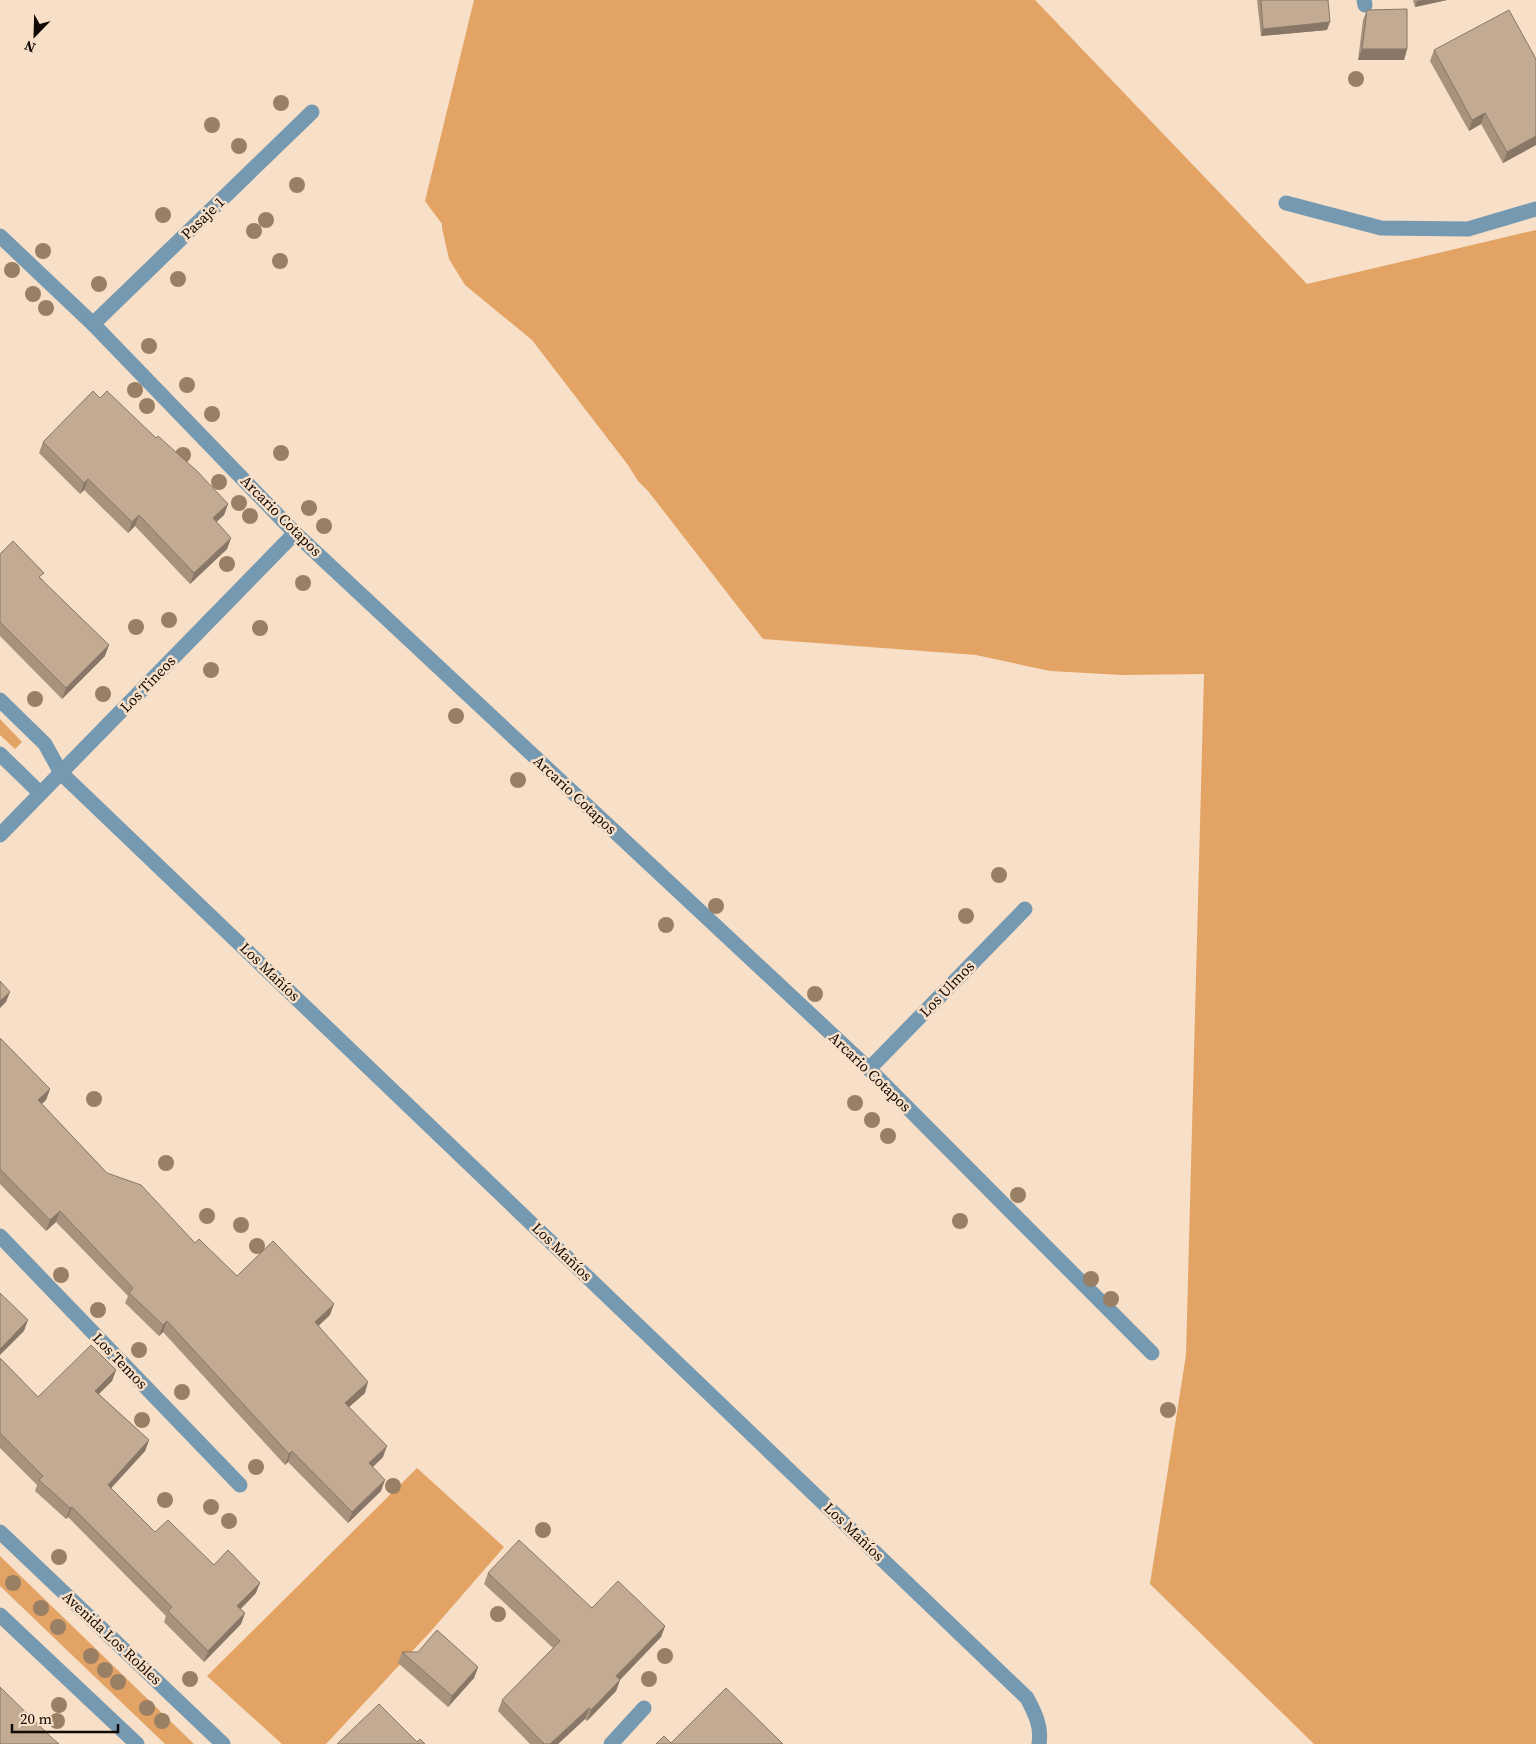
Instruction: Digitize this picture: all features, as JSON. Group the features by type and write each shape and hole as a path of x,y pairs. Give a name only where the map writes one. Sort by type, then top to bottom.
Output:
{"street":[{"name":"Pasaje 1","path":"93,324 312,112"},
{"path":"1286,203 1381,228 1468,228 1536,209"},
{"name":"Arcario Cotapos","path":"0,236 93,324 295,532 869,1070 1152,1353"},
{"name":"Los Tineos","path":"0,835 295,532"},
{"name":"Los Mañíos","path":"0,700 45,744 61,773 1027,1698 1036,1715 1040,1735 1039,1744"},
{"path":"0,754 40,793"},
{"name":"Los Ulmos","path":"869,1070 1026,909"},
{"name":"Los Temos","path":"0,1236 240,1485"},
{"name":"Avenida Los Robles","path":"0,1532 224,1744"},
{"path":"0,1615 137,1744"},
{"path":"611,1744 644,1708"}],"shaded area":[{"path":"474,0 1035,0 1307,284 1536,230 1536,1744 1314,1744 1150,1584 1186,1355 1204,674 1122,675 1050,671 976,655 763,639 648,491 638,481 628,465 532,340 465,285 449,259 442,224 425,201"},
{"path":"0,719 22,742 15,749 0,735"},
{"path":"417,1468 504,1547 431,1631 326,1744 282,1744 207,1676"},
{"path":"0,1556 194,1744 165,1744 0,1586"}],"building":[{"path":"1261,0 1328,0 1330,22 1263,29"},
{"path":"1407,9 1407,49 1362,49 1367,10"},
{"path":"1509,10 1536,59 1536,136 1507,152 1485,113 1472,120 1434,50"},
{"path":"93,391 100,398 107,391 156,438 158,436 197,471 228,504 213,518 231,538 194,573 139,515 132,522 88,479 84,483 43,442"},
{"path":"13,541 44,573 39,577 109,645 66,688 0,622 0,554"},
{"path":"0,981 10,992 0,1001"},
{"path":"0,1038 50,1089 38,1100 107,1173 141,1185 195,1243 199,1239 237,1276 273,1241 334,1304 315,1322 368,1382 345,1403 387,1446 369,1463 385,1480 352,1512 292,1451 289,1454 167,1321 163,1325 129,1293 133,1288 60,1211 50,1220 0,1169"},
{"path":"0,1293 28,1320 0,1349"},
{"path":"91,1345 116,1370 95,1391 149,1440 108,1485 155,1532 168,1520 214,1565 228,1550 260,1583 237,1606 245,1613 208,1651 168,1611 172,1607 72,1507 70,1508 39,1480 43,1476 0,1433 0,1358 38,1397"},
{"path":"519,1540 592,1608 618,1581 665,1626 616,1676 620,1680 591,1710 589,1708 550,1744 544,1744 502,1700 560,1641 488,1573"},
{"path":"437,1630 478,1667 452,1696 402,1652 418,1652"},
{"path":"0,1687 52,1738 59,1744 0,1744"},
{"path":"726,1688 783,1744 656,1744 664,1736 671,1743"},
{"path":"379,1704 417,1742 420,1739 425,1744 337,1744"}]}
